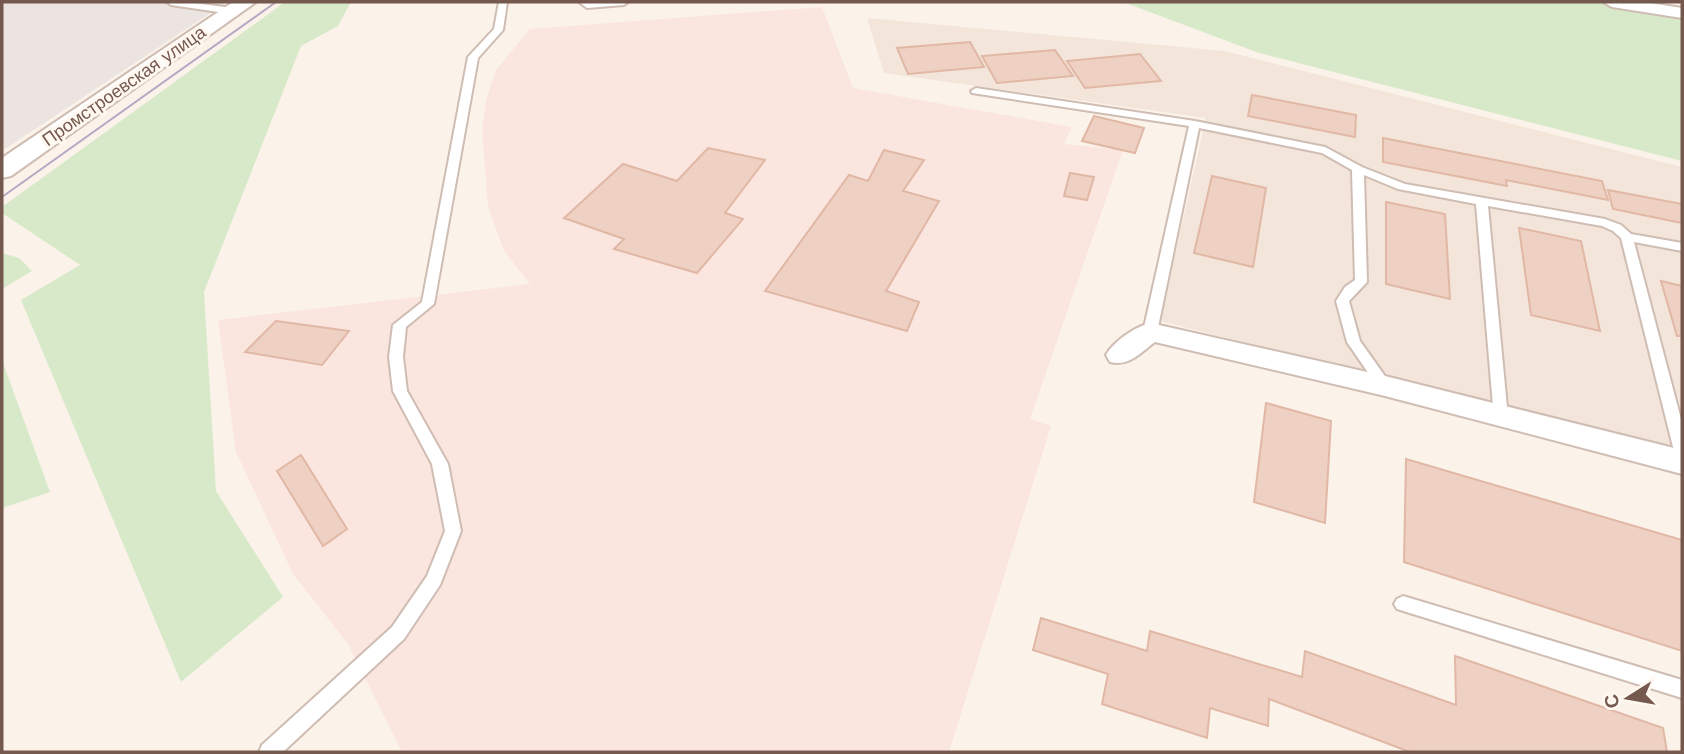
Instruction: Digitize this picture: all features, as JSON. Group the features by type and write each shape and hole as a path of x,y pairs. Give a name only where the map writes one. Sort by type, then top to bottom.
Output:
{"street":[{"path":"1612,2 1682,13"},
{"name":"Промстроевская улица","path":"2,170 239,6"},
{"path":"1120,355 1150,332 1385,386 1501,418 1682,462"}],"lane":[{"path":"171,2 239,6"},
{"path":"269,752 398,633 434,580 453,531 440,464 400,391 396,357 400,324 428,304 473,57 498,30 503,2"},
{"path":"583,2 587,5 624,2"},
{"path":"976,91 1195,124 1325,150 1358,169 1402,187 1605,223 1617,228 1627,237 1682,247"},
{"path":"1150,332 1195,124"},
{"path":"1358,169 1361,282 1342,301 1354,342 1385,386"},
{"path":"1482,202 1501,418"},
{"path":"1627,237 1682,451"},
{"path":"1403,604 1682,689"}],"shaded area":[{"path":"2,2 227,2 2,151"},
{"path":"822,7 853,88 1072,127 1064,144 1123,150 1030,419 1051,426 949,752 402,752 348,644 293,574 236,452 218,320 530,284 504,251 488,207 482,131 486,100 496,70 530,29"},
{"path":"867,18 1225,51 1682,167 1682,453 1160,321 1206,118 884,73"}],"green space":[{"path":"285,2 351,2 338,26 301,46 204,292 216,491 283,597 181,682 21,300 80,265 2,213 2,207"},
{"path":"1123,2 1592,2 1682,18 1682,161 1259,53"},
{"path":"2,253 19,258 32,271 2,289"},
{"path":"2,360 50,492 2,510"}],"building":[{"path":"970,42 984,67 908,74 897,48"},
{"path":"1055,50 1073,76 997,83 982,56"},
{"path":"1140,54 1161,81 1085,88 1067,61"},
{"path":"1252,95 1356,115 1355,137 1248,116"},
{"path":"1094,116 1144,128 1135,153 1082,141"},
{"path":"1383,138 1602,181 1608,200 1506,180 1507,186 1383,162"},
{"path":"708,148 765,160 725,213 743,219 697,273 614,249 624,239 564,218 623,164 677,181"},
{"path":"884,150 924,160 903,191 939,201 886,291 919,302 907,331 765,291 849,175 868,181"},
{"path":"1070,173 1094,177 1087,200 1064,196"},
{"path":"1212,176 1266,188 1253,267 1194,253"},
{"path":"1608,190 1682,204 1682,223 1613,209"},
{"path":"1386,202 1445,214 1450,299 1386,284"},
{"path":"1519,228 1581,241 1600,331 1531,315"},
{"path":"1661,281 1682,286 1682,336 1677,336"},
{"path":"276,321 349,331 322,365 245,352"},
{"path":"1266,403 1331,421 1325,523 1254,502"},
{"path":"301,455 347,529 323,546 277,471"},
{"path":"1406,459 1682,540 1682,651 1404,562"},
{"path":"1041,618 1147,651 1150,631 1302,677 1305,651 1456,705 1455,656 1663,728 1667,752 1410,752 1269,699 1268,726 1210,708 1207,738 1102,704 1108,674 1033,650"}],"tram line":[{"path":"2,197 276,2"}]}
